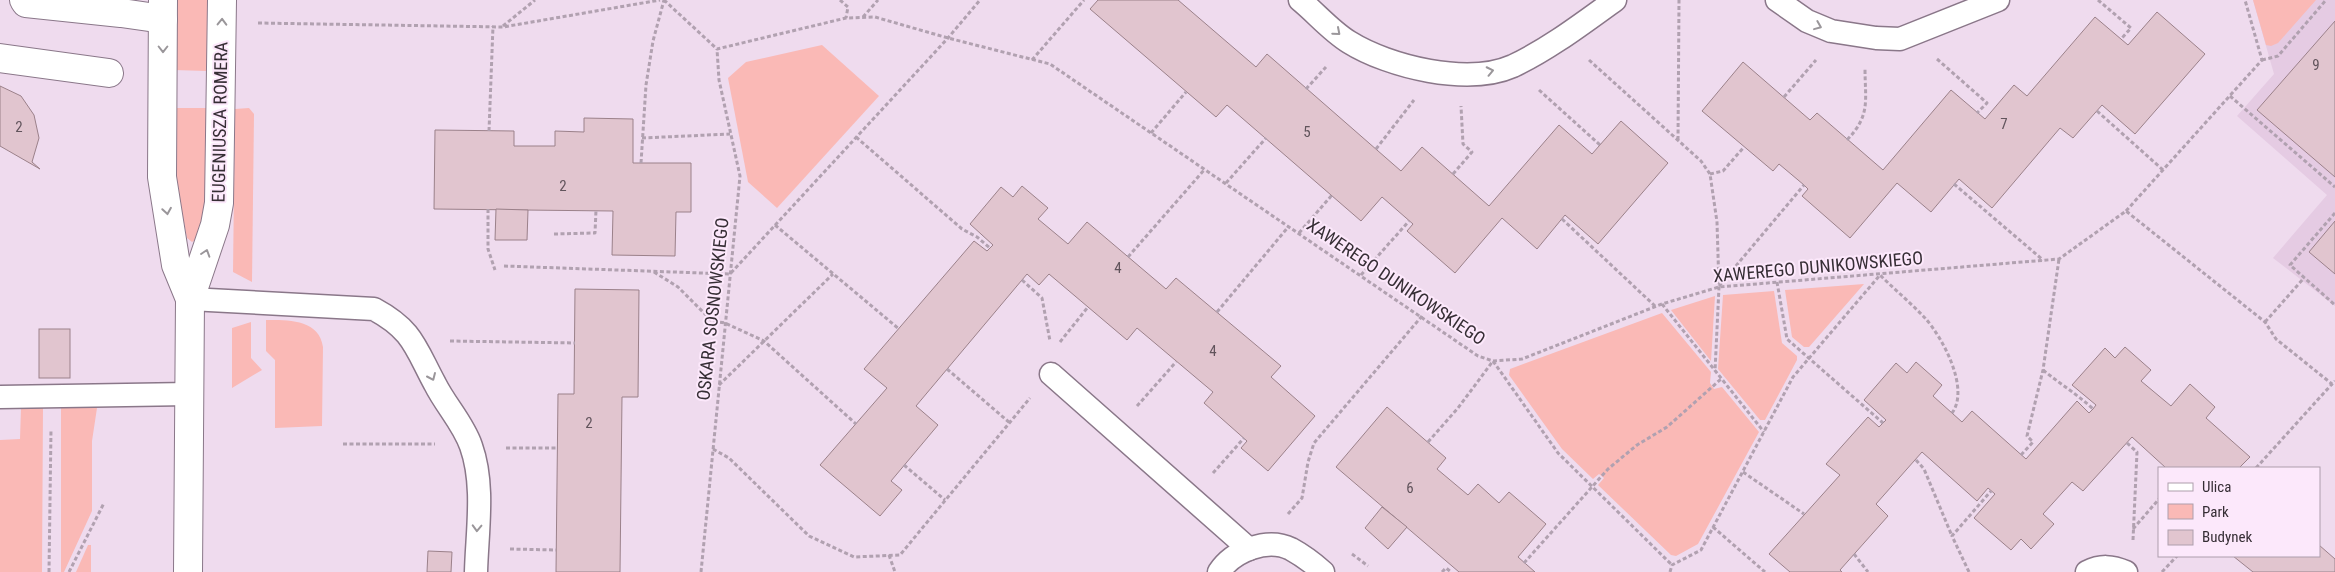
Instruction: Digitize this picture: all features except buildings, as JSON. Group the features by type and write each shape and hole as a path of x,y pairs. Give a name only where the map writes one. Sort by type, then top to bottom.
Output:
{"street":[{"path":"24,0 26,3 121,13 163,10"},
{"name":"EUGENIUSZA ROMERA","path":"188,572 190,299 215,225 219,203 222,0"},
{"name":"EUGENIUSZA ROMERA","path":"163,10 162,177 176,265 190,299"},
{"path":"0,58 109,73"}],"lane":[{"path":"1300,0 1348,41 1388,62 1436,72 1477,74 1512,66 1563,36 1615,0"},
{"path":"1777,0 1807,21 1831,31 1876,38 1900,39 1998,0"},
{"path":"190,299 374,309 394,320 408,335 421,354 435,385 460,423 472,448 478,491 476,572"},
{"path":"1051,363 1115,430 1249,549"},
{"path":"0,397 189,394"},
{"path":"1219,572 1234,557 1249,549 1276,545 1290,549 1323,572"},
{"path":"2087,572 2096,567 2107,566 2126,572"}],"path":[{"path":"503,27 535,0"},
{"path":"258,23 503,27 663,0"},
{"path":"663,0 717,49"},
{"path":"641,163 646,85 653,41 663,0"},
{"path":"840,0 848,7 846,18"},
{"path":"863,17 878,0"},
{"path":"504,266 730,274 948,38 980,0"},
{"path":"1032,60 1084,0"},
{"path":"1678,141 1679,0"},
{"path":"2098,0 2131,28 2121,39"},
{"path":"2245,0 2262,60"},
{"path":"2022,455 2033,442 2027,436 2043,370 2059,259 2126,211 2262,60 2278,56 2326,0"},
{"name":"XAWEREGO DUNIKOWSKIEGO","path":"717,49 846,18 874,17 1050,64 1478,356 1493,361 1522,359 1655,306 1719,287 2059,259"},
{"path":"489,131 493,26"},
{"path":"1784,97 1827,47 1831,31"},
{"path":"1916,33 1927,49 1946,68 1987,103 1977,113"},
{"path":"1563,36 1701,161 1710,174 1717,222 1719,287 1715,370"},
{"name":"OSKARA SOSNOWSKIEGO","path":"701,572 740,176 719,80 717,49"},
{"path":"1512,66 1600,145"},
{"path":"1847,140 1863,120 1865,110 1865,68"},
{"path":"1151,132 1186,92"},
{"path":"1376,149 1418,96"},
{"path":"2230,96 2335,187"},
{"path":"1453,174 1472,152 1463,144 1461,100"},
{"path":"2097,111 2163,170"},
{"path":"642,138 730,134"},
{"path":"856,137 962,229 977,237 990,248"},
{"path":"1226,184 1266,138"},
{"path":"1710,174 1723,170 1744,147"},
{"path":"1128,257 1205,169"},
{"path":"1954,184 2043,260"},
{"path":"1719,287 1804,185"},
{"path":"1299,233 1332,195"},
{"path":"488,209 488,249 495,270"},
{"path":"554,234 595,233 596,210"},
{"path":"2126,211 2265,322 2276,339 2334,383 2257,467"},
{"path":"2335,213 2290,266 2335,305"},
{"path":"1562,219 1655,306"},
{"path":"1361,275 1409,221"},
{"path":"775,225 899,329"},
{"path":"1217,312 1289,226"},
{"path":"653,272 678,287 712,320 725,323 764,341 856,424"},
{"path":"720,385 833,274"},
{"path":"1670,572 1672,565 1701,550 1793,377 1880,275 1927,320 1938,338 1956,373 1958,405 1952,413"},
{"path":"2265,322 2304,278"},
{"path":"1022,280 1042,298 1051,363"},
{"path":"1777,282 1787,339 1883,423"},
{"path":"1662,304 1764,432"},
{"path":"713,449 729,458 809,536 854,557 900,555 1010,423 1088,307"},
{"path":"1306,480 1308,462 1314,443 1422,316"},
{"path":"421,354 443,341 575,343"},
{"path":"1428,442 1458,408 1493,361 1558,453 1672,565"},
{"path":"1115,430 1176,362"},
{"path":"947,369 1010,423"},
{"path":"2043,370 2068,390 2075,392 2093,409"},
{"path":"1524,563 1608,469 1637,445 1667,427 1721,379"},
{"path":"49,572 50,396"},
{"path":"1191,497 1244,438"},
{"path":"2127,443 2137,452 2132,546"},
{"path":"343,444 427,445"},
{"path":"472,448 557,448"},
{"path":"1916,460 1924,469 1969,572"},
{"path":"904,465 945,500"},
{"path":"1742,472 1804,514"},
{"path":"1952,536 1991,491"},
{"path":"2133,529 2158,500"},
{"path":"69,572 104,503"},
{"path":"1713,527 1765,572"},
{"path":"477,548 556,550"},
{"path":"1854,554 1868,572"},
{"path":"889,555 895,572"},
{"path":"2162,572 2176,557"},
{"path":"1442,572 1446,568 1451,572"}],"shaded area":[{"path":"2253,0 2335,0 2335,306 2273,258 2327,195 2237,116 2274,74"}],"green space":[{"path":"175,0 207,0 207,71 174,70"},
{"path":"2253,0 2316,0 2278,43 2271,46 2266,45"},
{"path":"822,45 879,96 777,208 748,182 728,78 746,62"},
{"path":"174,108 211,108 207,202 204,221 199,235 192,242 187,238 175,176"},
{"path":"249,108 254,114 252,282 233,272 235,109"},
{"path":"1864,284 1809,347 1804,347 1792,337 1785,290"},
{"path":"1774,291 1782,343 1797,356 1797,360 1765,420 1760,420 1718,369 1723,295"},
{"path":"1715,296 1711,361 1671,310"},
{"path":"1662,313 1711,372 1710,383 1714,389 1722,387 1759,432 1698,544 1676,556 1671,555 1598,485 1604,478 1599,474 1593,479 1562,449 1509,375 1510,369"},
{"path":"266,320 284,320 301,323 316,331 320,338 323,347 322,426 275,428 275,360 266,351"},
{"path":"251,322 251,358 262,370 232,388 232,328"},
{"path":"43,407 42,572 0,572 0,440 20,439 21,408"},
{"path":"61,408 97,408 92,441 92,511 64,572 61,572"},
{"path":"88,545 91,545 91,572 76,572"}]}
